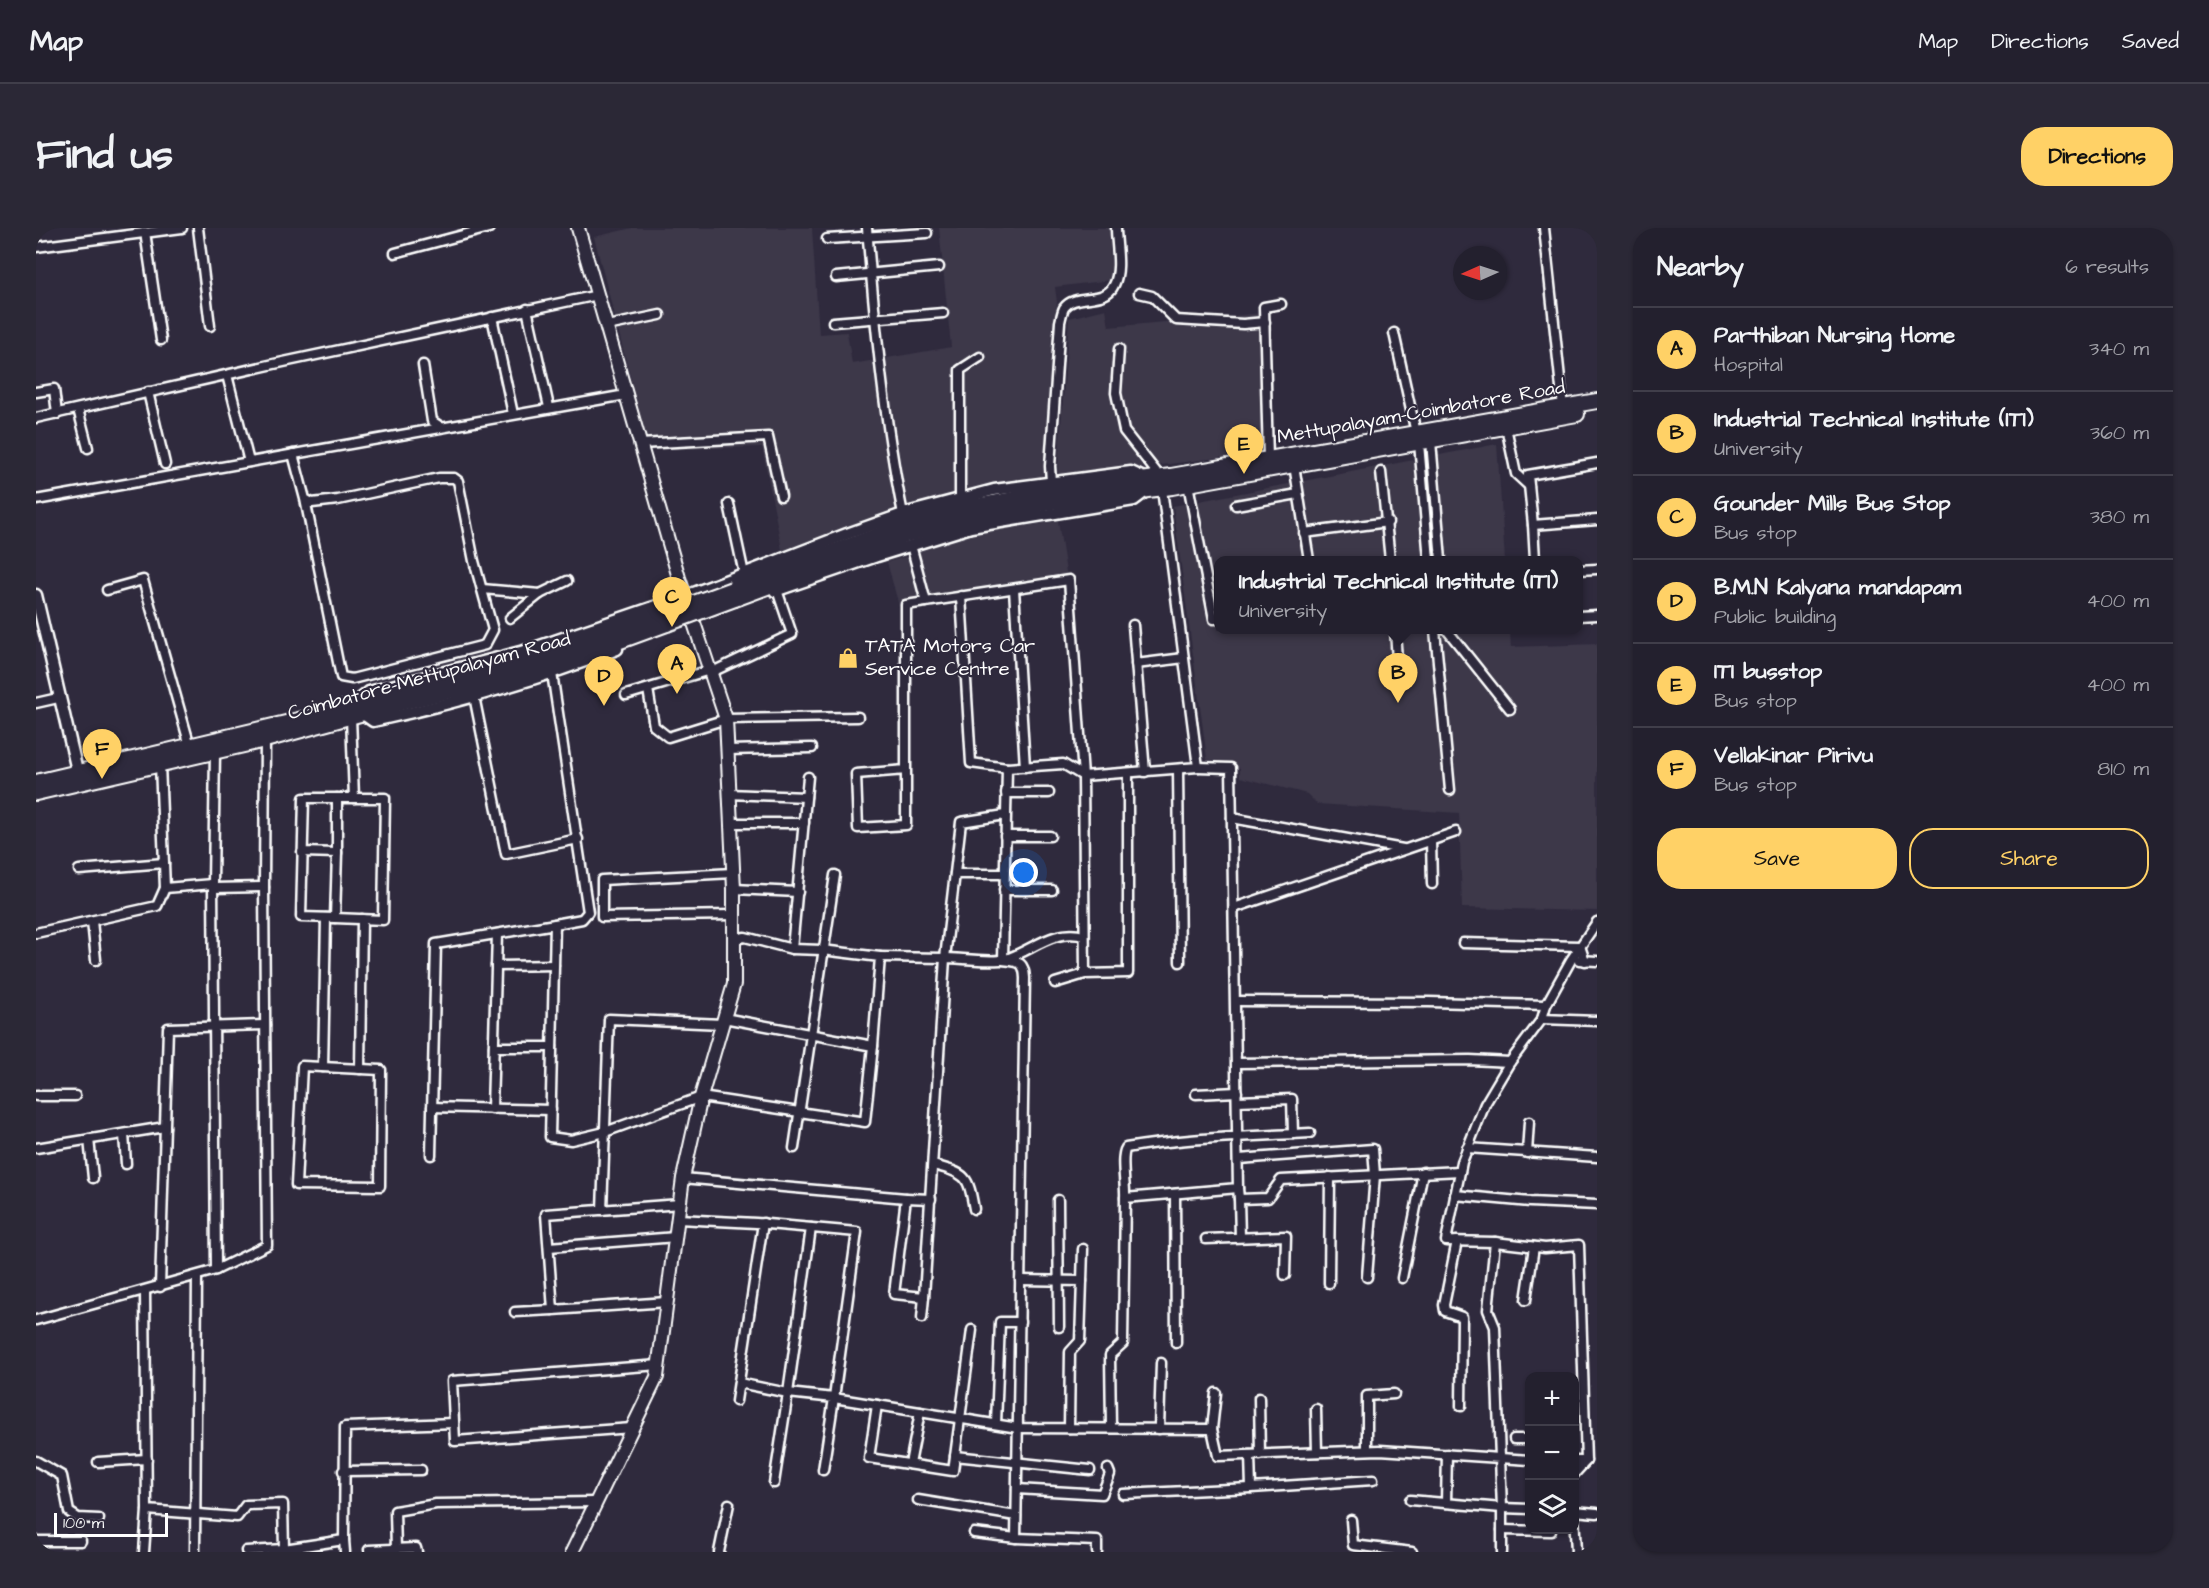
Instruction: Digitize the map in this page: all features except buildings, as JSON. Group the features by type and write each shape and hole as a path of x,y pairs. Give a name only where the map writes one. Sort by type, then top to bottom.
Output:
{"highway":[{"name":"Mettupalayam-Coimbatore Road","path":"36,782 79,778 190,746 355,713 484,678 930,522 994,502 1154,484 1268,459 1422,439 1597,401"},
{"path":"1154,484 1188,484 1422,439 1506,427 1597,410"},
{"name":"Coimbatore-Mettupalayam Road","path":"36,793 79,778 160,764 265,740 355,713"}],"main road":[{"path":"572,1552 657,1377 683,1178 701,1097 734,984 734,889 726,720 640,444 578,228"}],"street":[{"path":"36,247 182,228"},
{"path":"198,228 210,326"},
{"path":"395,254 489,228"},
{"path":"1051,482 1050,466 1060,322 1063,309 1072,302 1104,295 1114,286 1118,267 1116,228"},
{"path":"1544,228 1563,407"},
{"path":"145,232 161,340"},
{"path":"867,232 892,462 903,514"},
{"path":"827,239 867,232 927,233"},
{"path":"836,277 939,267"},
{"path":"1139,293 1152,296 1176,320 1243,324 1265,322"},
{"path":"36,418 492,316 598,295"},
{"path":"1268,459 1264,307 1281,304"},
{"path":"527,309 549,407"},
{"path":"833,322 943,313"},
{"path":"607,326 660,315"},
{"path":"492,316 513,414"},
{"path":"1394,333 1422,439 1440,556"},
{"path":"1119,349 1116,393 1124,431 1154,484 1184,658 1198,767"},
{"path":"960,498 960,370 980,357"},
{"path":"423,365 432,421 441,427"},
{"path":"227,375 249,462"},
{"path":"36,392 54,388 57,414"},
{"path":"148,393 165,464"},
{"path":"36,500 626,395"},
{"path":"78,409 88,448"},
{"path":"1506,427 1516,474 1529,486"},
{"path":"640,444 768,437 781,496"},
{"path":"1422,439 1429,556"},
{"path":"293,454 305,499 341,677 352,679 485,645 493,630 474,561 458,481 454,478 438,478 338,500 312,503 305,499"},
{"path":"1535,556 1528,475 1597,462"},
{"path":"1294,465 1307,556"},
{"path":"354,798 355,713 369,692 528,650 686,596 846,534 903,514 960,498 994,490 1131,472 1154,484"},
{"path":"1381,472 1390,556"},
{"path":"355,713 373,721 434,708 552,673 694,619 911,545 971,527 1134,500 1154,484"},
{"path":"1188,484 1214,620"},
{"path":"1236,505 1298,494"},
{"path":"729,504 744,574"},
{"path":"1533,525 1597,520"},
{"path":"1304,533 1388,522"},
{"path":"911,545 926,602"},
{"path":"107,590 143,580 190,746"},
{"path":"906,770 856,774 858,828 906,825 906,770 906,604 1069,580 1083,776 1085,974"},
{"path":"510,618 540,594 567,581"},
{"path":"482,589 540,594"},
{"path":"1014,589 1025,767"},
{"path":"626,695 710,671 792,634 777,590"},
{"path":"36,595 40,631 79,778"},
{"path":"961,596 970,763 1007,768 1064,764 1083,776 1198,767 1232,768 1240,1237"},
{"path":"1132,625 1145,772"},
{"path":"1395,634 1398,675"},
{"path":"1435,634 1450,790"},
{"path":"1450,634 1510,709"},
{"path":"1136,664 1184,658"},
{"path":"431,1155 436,944 582,919 588,912 552,673"},
{"path":"648,689 654,726 668,737 726,720 858,717"},
{"path":"474,696 506,855 578,839"},
{"path":"36,703 58,698"},
{"path":"36,1320 216,1270 267,1245 265,740"},
{"path":"727,750 812,748"},
{"path":"215,752 213,886 216,1270"},
{"path":"36,933 157,906 165,888 160,764"},
{"path":"1003,960 1007,768"},
{"path":"1178,769 1180,962"},
{"path":"1055,983 1085,974 1128,974 1128,773"},
{"path":"792,950 808,777"},
{"path":"1006,793 1049,793"},
{"path":"729,794 806,797"},
{"path":"304,798 354,798 386,798 383,920 301,917 304,798"},
{"path":"323,1067 330,918 337,853 337,798"},
{"path":"922,1318 945,957 961,822 1005,815"},
{"path":"1233,818 1404,850"},
{"path":"730,823 804,823"},
{"path":"1234,908 1456,832"},
{"path":"1005,837 1050,836"},
{"path":"1431,840 1432,884"},
{"path":"302,852 337,853"},
{"path":"79,870 164,862"},
{"path":"733,873 602,880 602,917 734,915"},
{"path":"794,1148 835,874"},
{"path":"955,874 1004,874"},
{"path":"165,888 213,886 264,888"},
{"path":"734,889 798,892"},
{"path":"1004,890 1052,890"},
{"path":"360,1069 362,919"},
{"path":"92,921 96,960"},
{"path":"1579,1469 1586,1461 1579,1245 1545,1248 1495,1242 1446,1240 1460,1171 1485,1104 1544,1012 1571,960 1597,921"},
{"path":"555,924 550,1137 572,1140 605,1131 701,1097 866,1122 880,957"},
{"path":"1003,960 1060,935 1073,933 1084,936"},
{"path":"492,1109 497,934"},
{"path":"734,939 745,937 792,950 822,950 880,957 1003,960 1018,962 1024,968 1016,1538"},
{"path":"1463,943 1580,946"},
{"path":"1580,946 1585,961"},
{"path":"1571,960 1597,962"},
{"path":"496,966 554,965"},
{"path":"1236,1001 1536,1004 1544,1012 1597,1021"},
{"path":"602,1210 609,1019 724,1021 873,1046"},
{"path":"160,1287 168,1028 265,1025"},
{"path":"494,1047 552,1047"},
{"path":"1237,1063 1470,1060 1510,1062"},
{"path":"302,1066 360,1069 381,1070 380,1186 296,1185 302,1066"},
{"path":"1196,1094 1292,1099 1293,1134"},
{"path":"36,1096 75,1096"},
{"path":"432,1107 551,1110"},
{"path":"1527,1153 1529,1122"},
{"path":"36,1148 165,1127"},
{"path":"600,1154 605,1131"},
{"path":"1111,1428 1110,1355 1123,1343 1126,1181 1123,1152 1125,1148 1238,1137 1310,1133"},
{"path":"124,1134 126,1164"},
{"path":"89,1139 93,1178"},
{"path":"1467,1148 1597,1157"},
{"path":"1239,1159 1373,1149 1375,1175 1367,1277"},
{"path":"933,1165 959,1172 969,1183 974,1209"},
{"path":"1239,1199 1268,1198 1281,1179 1460,1171"},
{"path":"1402,1278 1424,1172"},
{"path":"1329,1283 1330,1177"},
{"path":"683,1178 931,1199"},
{"path":"1125,1198 1238,1188"},
{"path":"1175,1194 1176,1343"},
{"path":"1455,1195 1597,1205"},
{"path":"906,1198 894,1294 924,1297"},
{"path":"1058,1200 1059,1327"},
{"path":"553,1310 546,1214 680,1204"},
{"path":"678,1219 763,1223 857,1232 823,1470"},
{"path":"736,1401 763,1223"},
{"path":"774,1483 811,1228"},
{"path":"1206,1239 1286,1236 1285,1275"},
{"path":"549,1247 676,1237"},
{"path":"1457,1241 1444,1305 1445,1311 1462,1317 1461,1406"},
{"path":"1495,1242 1488,1310 1495,1327 1502,1552"},
{"path":"1527,1300 1534,1247"},
{"path":"1069,1428 1070,1352 1080,1341 1083,1249"},
{"path":"195,1552 197,1276"},
{"path":"1020,1280 1082,1281"},
{"path":"144,1552 147,1510 145,1291"},
{"path":"515,1312 667,1302"},
{"path":"996,1424 1000,1322 1020,1322"},
{"path":"877,1405 869,1458 953,1471 972,1330"},
{"path":"1159,1429 1161,1363"},
{"path":"632,1428 455,1440 452,1381 659,1365"},
{"path":"739,1383 788,1393 834,1398 1018,1428 1212,1429"},
{"path":"1216,1393 1212,1429 1218,1456 1367,1450 1525,1460"},
{"path":"1367,1450 1367,1396 1394,1394"},
{"path":"1259,1398 1260,1455"},
{"path":"1316,1408 1317,1452"},
{"path":"910,1464 920,1412"},
{"path":"345,1552 345,1427 454,1423"},
{"path":"1514,1439 1525,1439"},
{"path":"1446,1503 1447,1454"},
{"path":"1250,1455 1251,1488"},
{"path":"955,1456 1090,1470"},
{"path":"98,1462 147,1459"},
{"path":"36,1461 62,1476 69,1512 78,1518 99,1519"},
{"path":"1579,1461 1586,1461"},
{"path":"344,1471 421,1470"},
{"path":"1017,1489 1102,1494 1110,1474 1108,1470"},
{"path":"1123,1494 1373,1480"},
{"path":"918,1500 1016,1516"},
{"path":"1410,1500 1525,1509"},
{"path":"396,1549 395,1511 436,1504 596,1502"},
{"path":"147,1510 237,1517 246,1504 283,1504 284,1549"},
{"path":"719,1552 729,1504"},
{"path":"1579,1512 1597,1513"},
{"path":"1351,1520 1353,1545 1412,1552"},
{"path":"1502,1530 1525,1530"},
{"path":"974,1533 1016,1538 1097,1541 1097,1552"},
{"path":"1576,1534 1576,1552"},
{"path":"246,1551 284,1549 344,1540"},
{"path":"36,1541 81,1541"},
{"path":"369,1550 416,1548 417,1552"}],"shaded area":[{"path":"632,228 812,228 819,334 847,332 852,364 951,347 939,228 1109,228 1112,280 1055,287 1057,302 1046,478 896,513 783,555 762,447 649,450 594,237"},
{"path":"1106,309 1109,327 1264,313 1265,452 1057,478 1069,318"},
{"path":"1497,444 1505,556 1214,556 1214,634 1510,634 1511,647 1597,644 1597,911 1462,908 1459,813 1317,804 1307,794 1240,777 1240,768 1207,759 1173,506"},
{"path":"1058,521 1067,578 928,599 916,552 975,533"},
{"path":"908,556 920,599 899,606 887,562"}],"place":[{"name":"ITI busstop","path":"1244,474"},
{"name":"Gounder Mills Bus Stop","path":"672,627"},
{"name":"TATA Motors Car Service Centre","path":"848,658"},
{"name":"Parthiban Nursing Home","path":"677,694"},
{"name":"Industrial Technical Institute (ITI)","path":"1398,703"},
{"name":"B.M.N Kalyana mandapam","path":"604,706"},
{"name":"Vellakinar Pirivu","path":"102,779"}]}
